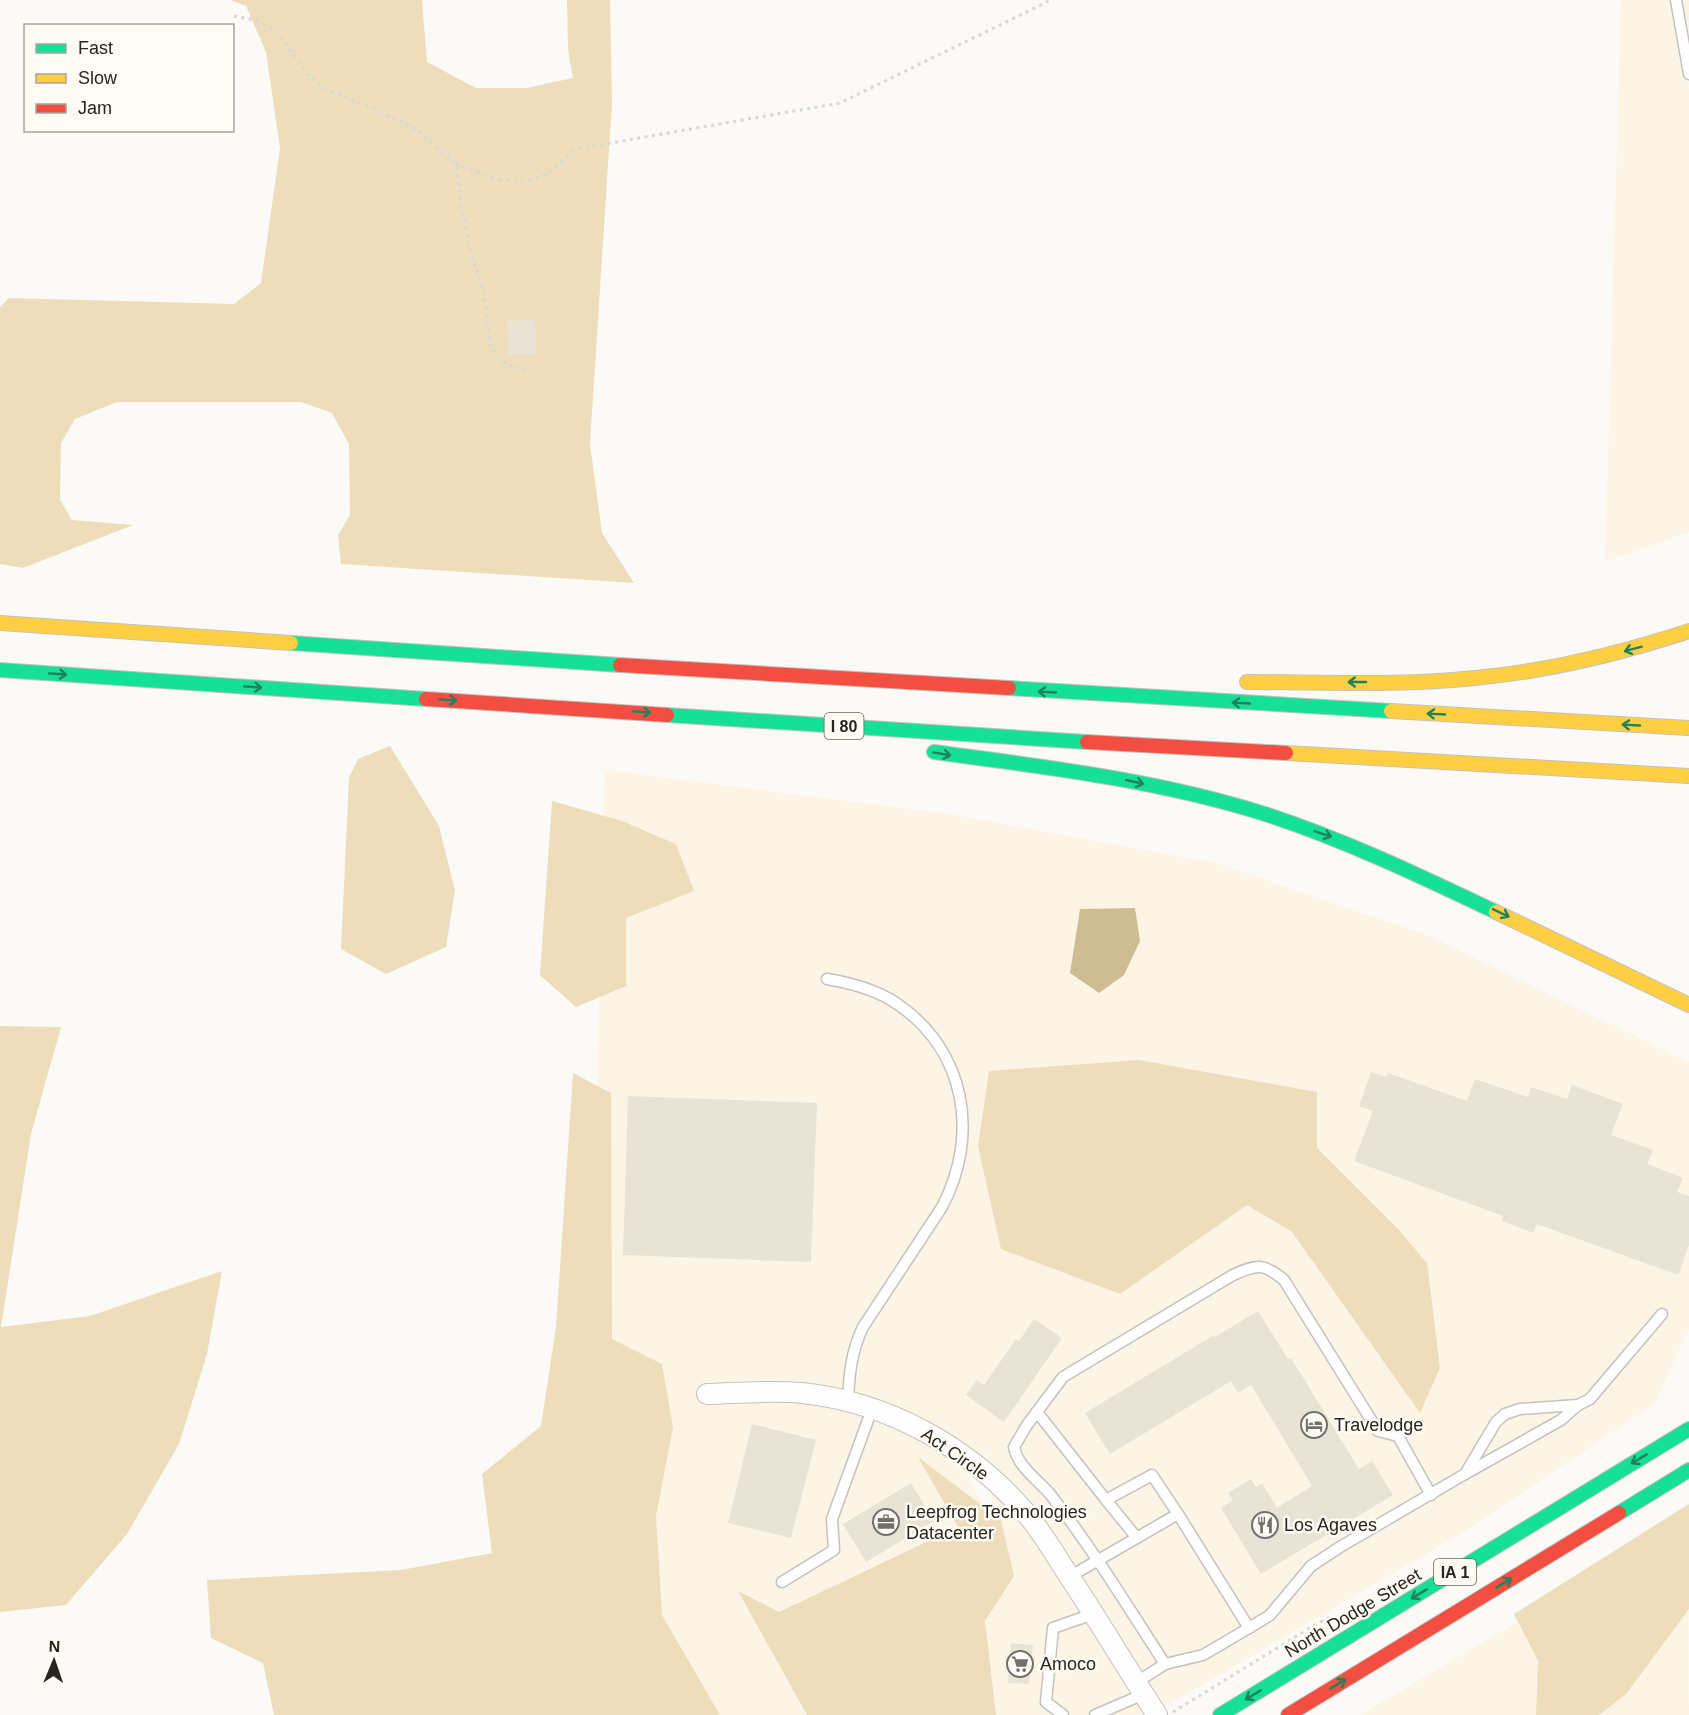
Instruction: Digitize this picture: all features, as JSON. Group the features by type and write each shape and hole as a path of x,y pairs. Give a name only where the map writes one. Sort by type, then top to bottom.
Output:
{"main road":[{"path":"0,623 441,654 1689,728"},
{"path":"1230,682 1442,681 1496,676 1607,657 1689,631"},
{"name":"I 80","path":"0,670 965,735 1689,776"},
{"path":"1093,694 1184,684"},
{"path":"846,726 903,743"},
{"path":"925,750 1103,775 1265,814 1392,861 1689,1005"},
{"name":"North Dodge Street","path":"1220,1715 1689,1429"},
{"name":"IA 1","path":"1288,1715 1689,1470"}],"street":[{"name":"Act Circle","path":"707,1394 771,1391 848,1402 915,1426 975,1464 1026,1514 1157,1715"}],"lane":[{"path":"1677,0 1689,74"},
{"path":"826,979 852,983 877,993 895,1003 922,1026 945,1056 956,1080 962,1106 964,1132 957,1173 946,1200 863,1327 855,1344 850,1366 848,1402"},
{"path":"1165,1664 1097,1561 1049,1494 1017,1458 1014,1447 1063,1377 1233,1275 1251,1266 1269,1268 1284,1280 1378,1431 1398,1436 1431,1496"},
{"path":"1095,1715 1140,1688 1165,1664 1203,1655 1270,1614 1311,1566 1340,1547 1560,1420 1578,1405 1590,1399 1662,1314"},
{"path":"1465,1474 1496,1422 1505,1414 1520,1409 1578,1405"},
{"path":"782,1582 834,1550 832,1519 872,1409"},
{"path":"1037,1412 1137,1538"},
{"path":"1106,1500 1152,1475 1249,1628"},
{"path":"1069,1577 1178,1514"},
{"path":"1063,1715 1046,1702 1053,1628 1093,1614"}],"path":[{"path":"234,16 259,21 277,32 308,75 326,89 418,130 456,164 488,177 521,183 548,172 576,149 840,103 1051,0"},
{"path":"456,164 468,236 484,293 491,347 502,362 529,372"}],"shaded area":[{"path":"230,0 422,0 427,62 476,88 526,88 573,78 568,50 567,0 610,0 612,103 590,444 602,533 634,583 341,564 338,535 350,515 349,444 332,413 301,402 117,402 75,419 61,443 60,500 72,520 133,525 23,568 0,564 0,307 9,298 234,304 261,283 280,148 266,52 246,6"},
{"path":"1621,0 1689,0 1689,532 1605,562"},
{"path":"390,746 439,826 455,890 446,947 386,974 341,949 349,778 358,759"},
{"path":"605,770 950,814 1216,863 1430,936 1689,1062 1689,1329 1654,1404 1467,1530 1151,1715 582,1715","holes":["988,1452 994,1527 967,1476"]},
{"path":"552,801 622,821 676,844 694,891 626,918 626,986 576,1007 540,975"},
{"path":"1135,908 1140,941 1124,975 1099,993 1070,973 1080,909"},
{"path":"0,1026 61,1027 31,1134 1,1327 90,1316 222,1271 207,1354 179,1444 127,1534 66,1605 0,1612"},
{"path":"1139,1060 1317,1092 1317,1148 1399,1230 1427,1263 1440,1368 1420,1413 1292,1232 1247,1205 1120,1294 1001,1249 978,1146 989,1071"},
{"path":"573,1073 611,1093 612,1339 662,1364 673,1427 656,1516 662,1615 720,1715 274,1715 263,1663 211,1638 207,1580 401,1570 492,1553 482,1474 541,1426 556,1327"},
{"path":"918,1457 1001,1520 1014,1576 985,1621 996,1715 807,1715 738,1591 779,1612 958,1527"},
{"path":"1689,1504 1689,1609 1626,1694 1599,1715 1536,1715 1538,1661 1514,1614"},
{"path":"1688,1521 1689,1715 1360,1715"}],"building":[{"path":"535,320 536,354 509,355 507,321"},
{"path":"1371,1072 1386,1077 1388,1073 1467,1101 1475,1079 1528,1097 1531,1087 1567,1099 1572,1085 1623,1104 1611,1135 1653,1150 1647,1164 1683,1178 1677,1192 1689,1196 1689,1245 1678,1275 1537,1224 1533,1233 1502,1221 1503,1216 1354,1161 1373,1111 1359,1106"},
{"path":"628,1096 817,1103 811,1262 623,1255"},
{"path":"1258,1311 1288,1359 1291,1358 1359,1469 1372,1461 1393,1495 1261,1574 1221,1508 1233,1500 1228,1493 1251,1479 1256,1487 1262,1483 1277,1508 1312,1486 1251,1385 1238,1393 1231,1381 1110,1454 1085,1413"},
{"path":"1034,1319 1062,1338 1004,1422 966,1395 977,1380 984,1385 1016,1339 1019,1341"},
{"path":"752,1424 816,1440 791,1538 728,1523"},
{"path":"911,1483 934,1521 866,1562 843,1524"},
{"name":"Amoco","path":"1011,1643 1033,1645 1029,1684 1008,1683"}],"traffic: fast":[{"path":"291,643 620,665"},
{"path":"0,670 426,699"},
{"path":"1009,688 1391,711"},
{"path":"667,715 1087,742"},
{"path":"934,752 1143,783 1225,802 1295,824 1353,847 1496,912"},
{"path":"1220,1715 1689,1429"},
{"path":"1619,1513 1689,1470"}],"traffic: slow":[{"path":"0,623 291,643"},
{"path":"1247,682 1418,682 1503,675 1584,660 1689,631"},
{"path":"1391,711 1689,728"},
{"path":"1286,753 1689,776"},
{"path":"1496,912 1689,1005"}],"traffic: jam":[{"path":"620,665 1009,688"},
{"path":"426,699 667,715"},
{"path":"1087,742 1286,753"},
{"path":"1288,1715 1619,1513"}],"place":[{"name":"Travelodge","path":"1314,1425"},
{"name":"Leepfrog Technologies Datacenter","path":"886,1522"},
{"name":"Los Agaves","path":"1265,1525"},
{"name":"Amoco","path":"1020,1664"}]}
